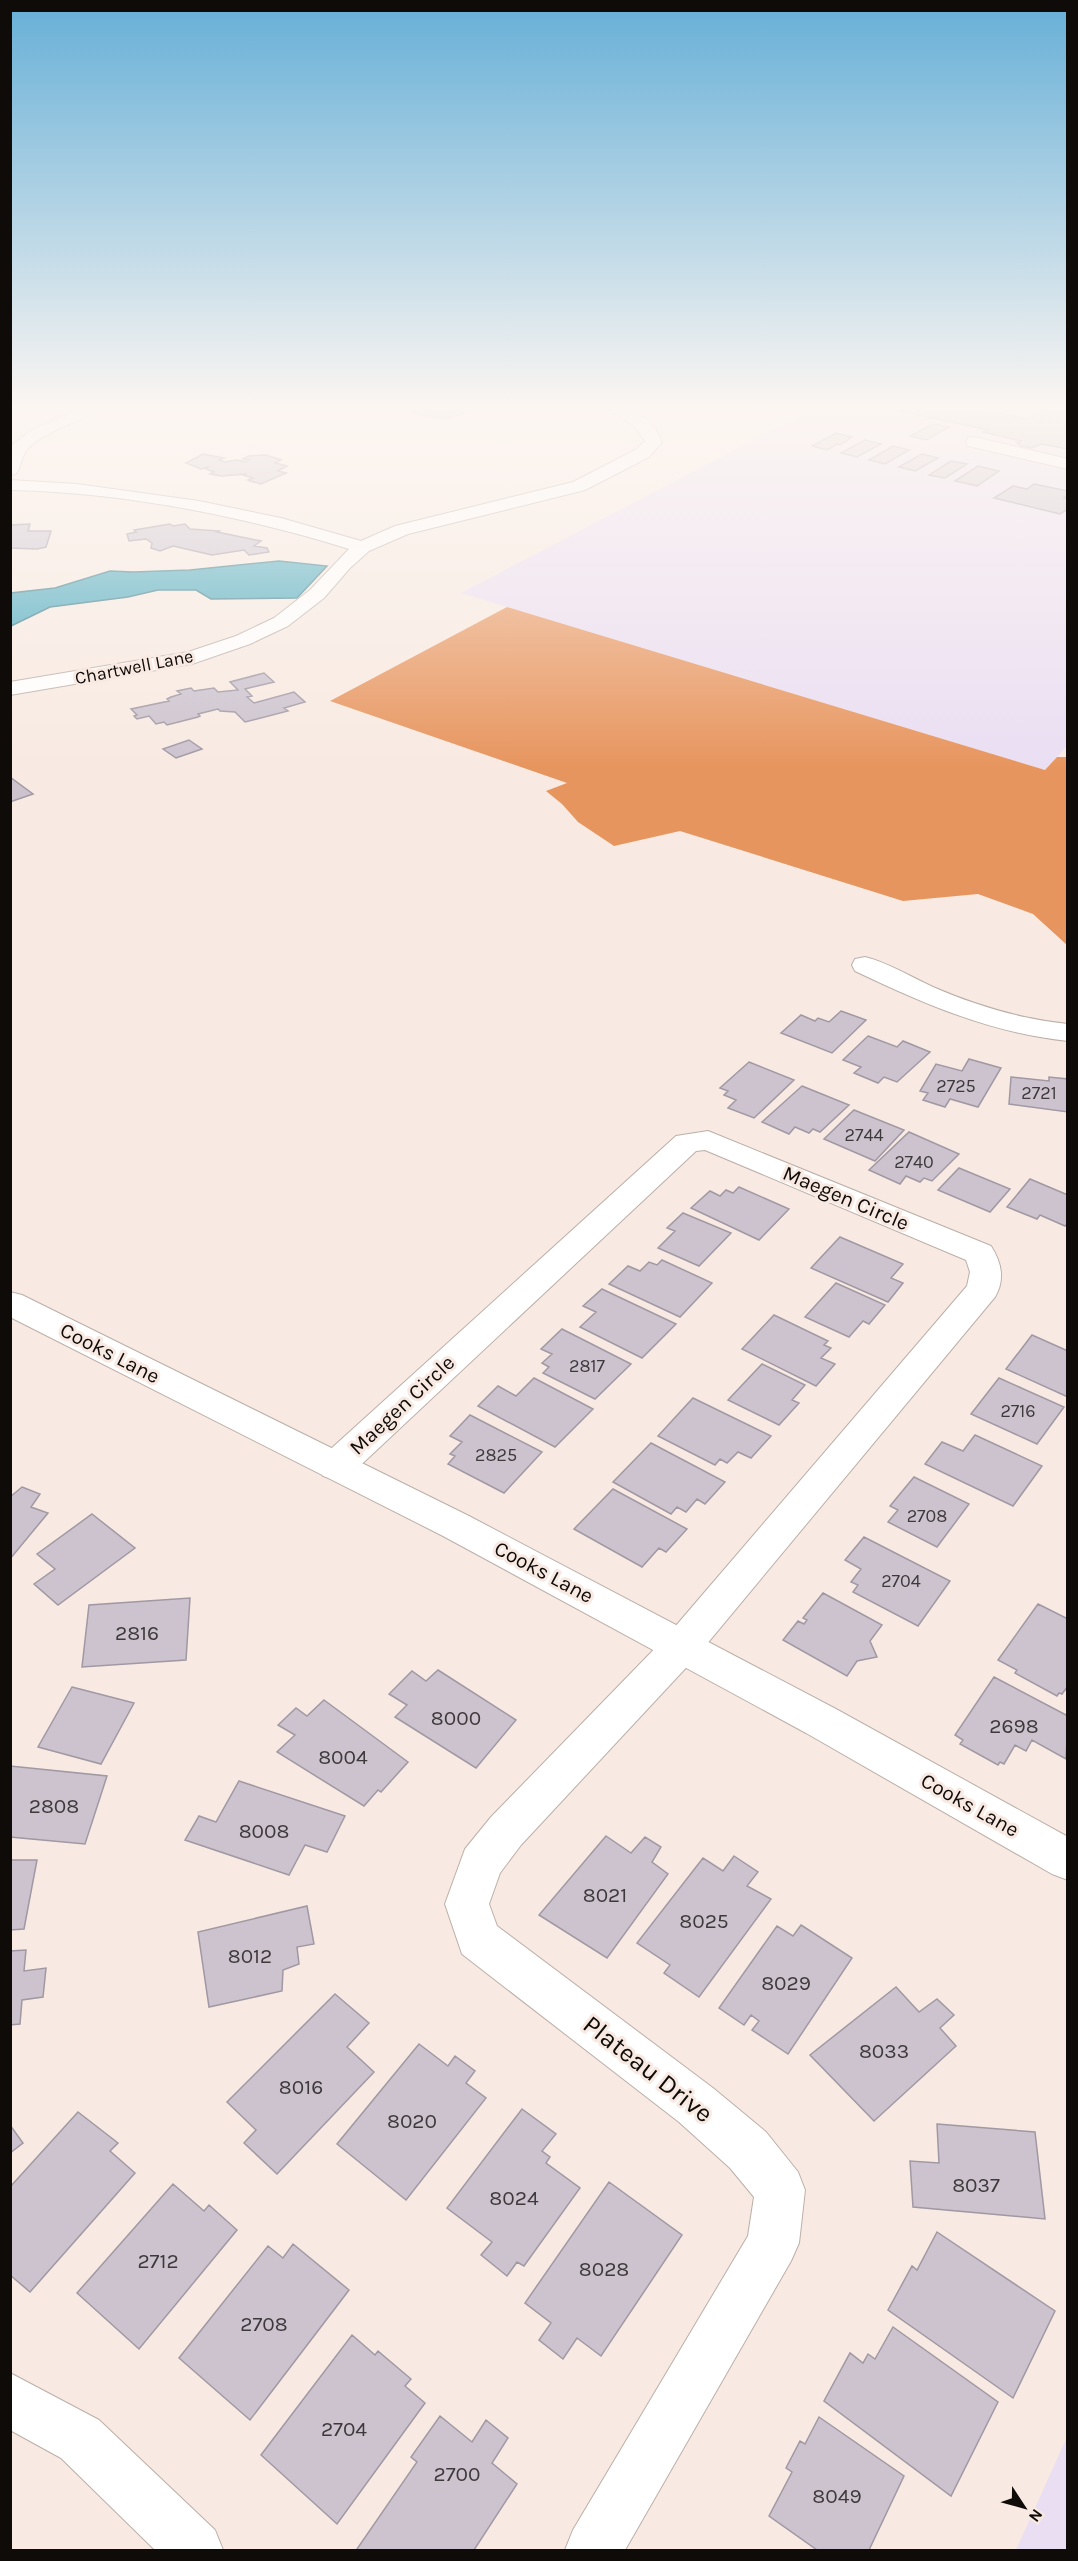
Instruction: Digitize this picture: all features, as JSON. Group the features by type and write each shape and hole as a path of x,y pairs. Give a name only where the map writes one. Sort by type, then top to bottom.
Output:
{"street":[{"path":"303,530 362,547"},
{"name":"Chartwell Lane","path":"10,690 192,658 243,640 281,622 317,594 343,564 362,547 404,530"},
{"path":"865,964 932,998 1007,1023 1068,1033"},
{"name":"Maegen Circle","path":"336,1466 687,1143 708,1140 980,1254 986,1272 983,1289 682,1646"},
{"name":"Cooks Lane","path":"10,1303 456,1526 821,1721 1068,1860"},
{"name":"Plateau Drive","path":"593,2550 773,2243 780,2190 748,2150 696,2105 478,1939 467,1904 481,1863 506,1831 682,1646"},
{"path":"10,2400 80,2439 195,2550"}],"shaded area":[{"path":"582,530 1067,530 1067,746 1045,770 461,593"},
{"path":"507,607 1045,770 1057,757 1067,757 1067,945 1033,914 978,894 903,901 680,831 614,846 578,822 546,791 567,783 330,701"},
{"path":"1067,2437 1067,2550 1016,2550"}],"water":[{"path":"279,561 327,566 297,598 211,599 196,590 158,590 128,597 50,607 11,626 11,593 55,588 110,571 190,570"}],"building":[{"path":"10,530 51,531 46,547 10,548"},
{"path":"134,530 219,531 217,532 261,541 254,546 267,548 269,552 249,555 244,550 212,555 173,546 160,551 151,548 152,543 146,539 129,541 127,534 136,532"},
{"path":"264,673 274,682 245,689 252,696 247,697 254,703 294,692 305,702 284,708 288,711 245,722 235,712 218,709 167,725 164,722 156,724 149,716 137,719 134,716 137,715 131,709 169,701 167,699 181,694 177,691 191,688 194,691 214,688 218,692 238,690 230,682"},
{"path":"189,740 202,749 176,758 163,749"},
{"path":"10,777 33,794 10,802"},
{"path":"841,1011 866,1020 832,1053 781,1033 801,1015 815,1021 818,1018 829,1022"},
{"path":"868,1036 897,1047 903,1041 930,1052 897,1082 884,1077 878,1083 854,1073 861,1067 843,1060"},
{"path":"969,1059 1001,1068 978,1107 950,1099 945,1107 923,1100 928,1093 920,1091 936,1064 962,1071"},
{"path":"749,1062 794,1080 754,1118 728,1108 736,1100 724,1095 728,1091 720,1088"},
{"path":"1011,1077 1049,1081 1049,1077 1068,1079 1068,1112 1009,1104"},
{"path":"802,1086 849,1105 820,1132 813,1129 809,1133 795,1127 789,1134 762,1122"},
{"path":"854,1110 904,1130 875,1161 824,1139"},
{"path":"909,1132 959,1154 932,1181 924,1178 920,1182 906,1176 900,1184 869,1170"},
{"path":"959,1168 1010,1189 990,1212 938,1190"},
{"path":"1030,1179 1068,1195 1068,1223 1065,1226 1040,1215 1037,1219 1007,1207"},
{"path":"739,1187 789,1209 759,1240 691,1208 710,1191 720,1196 726,1190 733,1193"},
{"path":"683,1213 731,1233 699,1266 658,1248 675,1231 667,1228"},
{"path":"840,1237 903,1264 891,1278 903,1283 888,1302 811,1268"},
{"path":"662,1260 712,1283 680,1317 609,1284 628,1266 640,1271 649,1262 657,1265"},
{"path":"836,1283 885,1305 869,1324 863,1321 849,1337 805,1317"},
{"path":"602,1289 676,1324 642,1358 580,1327 596,1312 583,1306"},
{"path":"774,1315 828,1341 824,1345 831,1348 821,1358 835,1364 816,1386 742,1349"},
{"path":"562,1329 631,1364 595,1399 543,1373 549,1367 542,1363 552,1354 541,1349"},
{"path":"1032,1335 1068,1351 1068,1397 1006,1369"},
{"path":"762,1364 805,1385 792,1400 799,1403 779,1425 728,1400"},
{"path":"534,1378 593,1409 555,1447 478,1406 498,1386 516,1396"},
{"path":"999,1378 1064,1407 1037,1444 971,1414"},
{"path":"693,1398 771,1436 751,1458 738,1452 727,1463 720,1459 715,1465 658,1436"},
{"path":"470,1415 542,1452 504,1493 448,1464 455,1456 450,1454 462,1442 450,1436"},
{"path":"975,1435 1042,1466 1013,1506 925,1464 942,1442 963,1451"},
{"path":"651,1443 725,1482 705,1504 697,1499 686,1512 677,1507 671,1514 613,1482"},
{"path":"914,1477 969,1504 937,1547 888,1522 898,1510 890,1506"},
{"path":"22,1487 40,1494 31,1507 48,1513 10,1559 10,1497"},
{"path":"613,1489 687,1529 666,1552 659,1548 642,1567 574,1529"},
{"path":"92,1514 135,1548 58,1605 34,1584 55,1569 37,1554"},
{"path":"864,1537 950,1581 918,1626 853,1592 858,1585 851,1582 861,1569 845,1560"},
{"path":"823,1593 882,1625 870,1641 877,1657 857,1661 847,1676 783,1640 798,1621 804,1624 807,1620 803,1618"},
{"path":"190,1598 186,1660 82,1667 89,1605"},
{"path":"1038,1604 1068,1619 1068,1686 1062,1694 1059,1693 1057,1696 1015,1673 1017,1670 998,1660"},
{"path":"438,1670 516,1720 476,1768 395,1717 407,1705 389,1694 412,1671 426,1681"},
{"path":"994,1677 1068,1716 1066,1759 1032,1740 1026,1751 1015,1745 1004,1764 1000,1762 998,1765 960,1744 963,1740 955,1735"},
{"path":"72,1687 134,1703 101,1764 38,1747"},
{"path":"324,1700 408,1762 381,1792 378,1790 364,1806 277,1752 295,1735 278,1725 296,1708 307,1716"},
{"path":"10,1766 107,1776 85,1844 10,1837"},
{"path":"239,1781 345,1816 327,1852 305,1845 289,1875 185,1840 199,1816 216,1822"},
{"path":"606,1836 631,1853 645,1837 661,1847 652,1862 668,1874 607,1958 539,1915"},
{"path":"734,1856 758,1872 747,1886 771,1899 699,1997 664,1973 670,1965 637,1943 703,1858 723,1871"},
{"path":"10,1860 37,1860 24,1929 10,1930"},
{"path":"307,1906 314,1944 297,1947 299,1964 283,1970 282,1991 209,2007 198,1932"},
{"path":"801,1925 852,1958 788,2054 752,2030 759,2021 751,2015 744,2025 719,2008 777,1926 793,1936"},
{"path":"26,1950 24,1971 46,1968 43,1997 22,2000 20,2024 10,2025 10,1951"},
{"path":"896,1987 919,2012 937,1999 954,2015 940,2028 956,2046 874,2121 810,2055"},
{"path":"335,1994 369,2023 347,2047 374,2072 277,2174 244,2143 256,2130 227,2102"},
{"path":"419,2044 448,2066 455,2056 475,2071 466,2083 486,2098 406,2200 337,2144"},
{"path":"522,2109 556,2134 542,2151 550,2157 546,2163 580,2188 524,2266 517,2262 507,2276 481,2255 492,2242 447,2208"},
{"path":"78,2112 118,2143 110,2151 135,2173 30,2292 10,2275 10,2187"},
{"path":"937,2124 1035,2132 1045,2219 913,2207 910,2161 939,2163"},
{"path":"10,2125 23,2143 10,2153"},
{"path":"609,2182 682,2235 601,2356 577,2338 563,2359 539,2340 551,2323 525,2303"},
{"path":"173,2184 204,2211 209,2205 237,2230 139,2349 77,2293"},
{"path":"937,2232 1055,2311 1013,2398 888,2310 912,2266 917,2270"},
{"path":"293,2244 349,2290 250,2420 179,2358 268,2246 283,2258"},
{"path":"893,2327 998,2402 951,2496 824,2401 850,2353 863,2363 868,2354 875,2359"},
{"path":"352,2335 375,2355 378,2351 411,2379 405,2386 425,2403 337,2524 261,2455"},
{"path":"440,2416 472,2442 486,2420 508,2438 492,2463 517,2484 474,2550 357,2549 417,2462 411,2457"},
{"path":"819,2417 904,2476 869,2550 817,2550 769,2516 792,2472 786,2468 800,2441 805,2444"}]}
